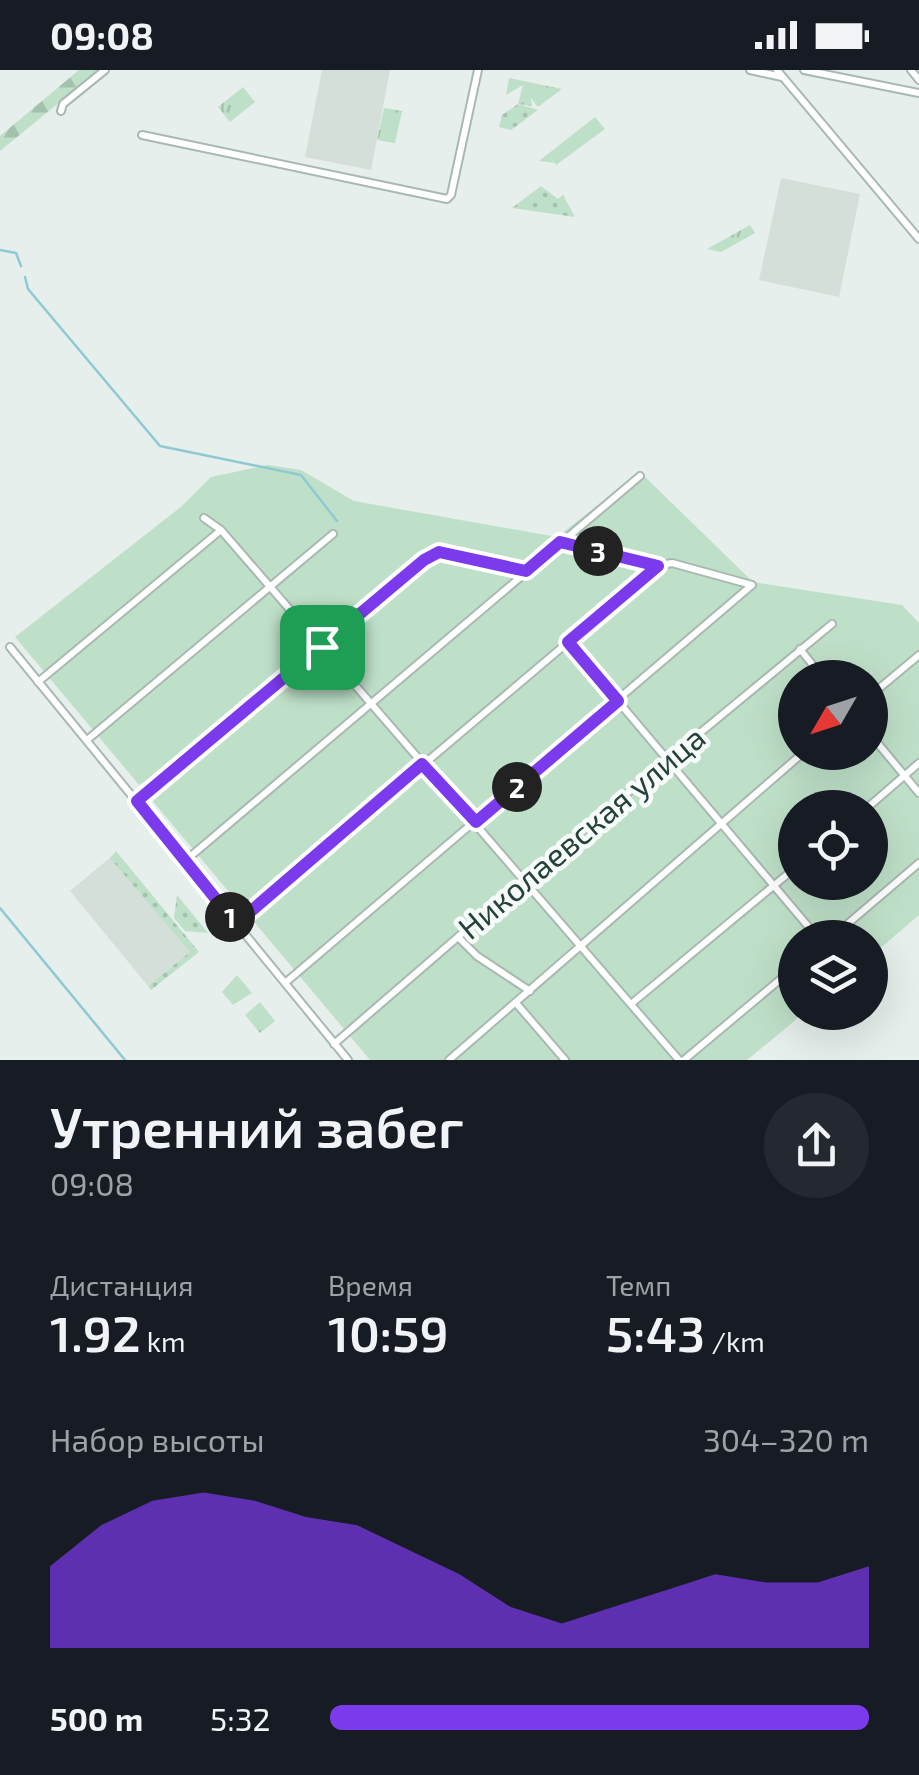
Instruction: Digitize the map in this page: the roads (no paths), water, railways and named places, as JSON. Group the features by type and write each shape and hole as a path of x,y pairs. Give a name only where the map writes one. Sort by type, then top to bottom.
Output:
{"street":[{"path":"61,111 63,104 106,70"},
{"path":"142,135 447,199 478,70"},
{"path":"750,70 784,78"},
{"path":"778,70 918,236"},
{"path":"804,70 919,93"},
{"path":"911,70 919,80"},
{"path":"185,861 640,476"},
{"path":"204,518 221,530 476,822 523,882 682,1060 778,981"},
{"path":"38,682 221,530"},
{"path":"87,740 334,534"},
{"path":"285,984 752,586 672,563 658,566 560,542"},
{"path":"137,801 439,552 526,571"},
{"path":"236,924 658,566"},
{"name":"Николаевская улица","path":"334,1044 832,624"},
{"path":"568,642 803,920"},
{"path":"10,647 348,1060"},
{"path":"800,649 809,660"},
{"path":"888,681 919,655"},
{"path":"888,756 919,793"},
{"path":"888,790 919,764"},
{"path":"449,1060 784,770"},
{"path":"852,920 919,863"},
{"path":"630,1005 778,883"},
{"path":"459,938 476,956 530,990"},
{"path":"516,1002 565,1060"},
{"path":"458,1052 465,1060"}],"waterway":[{"path":"0,250 16,253 21,266"},
{"path":"25,277 28,289 160,446 301,475 337,521"},
{"path":"0,908 125,1060"}]}
